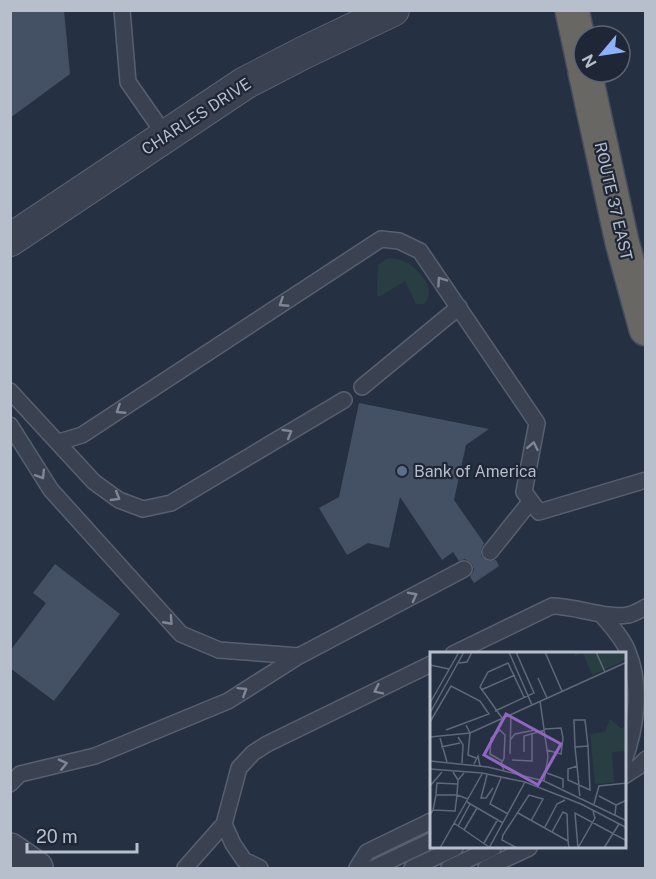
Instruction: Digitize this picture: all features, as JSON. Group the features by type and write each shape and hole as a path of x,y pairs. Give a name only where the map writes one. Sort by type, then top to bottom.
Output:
{"highway":[{"name":"ROUTE 37 EAST","path":"588,84 622,242 645,329"}],"street":[{"name":"CHARLES DRIVE","path":"10,240 244,83 393,10"},
{"path":"10,850 36,868"}],"lane":[{"path":"122,10 129,82 165,135"},
{"path":"59,442 82,435 381,239 399,241 420,251 537,423 524,492 539,512 645,480"},
{"path":"362,387 459,307"},
{"path":"10,391 94,482 119,500 144,509 171,503 344,400"},
{"path":"10,425 51,490 181,634 219,650 299,656"},
{"path":"490,552 530,502"},
{"path":"10,784 20,774 95,756 228,701 299,656 464,569"},
{"path":"457,652 552,606 566,606 601,614 627,615 645,607"},
{"path":"601,614 628,650 634,672 636,693 633,738 626,756"},
{"path":"184,868 224,824 238,768 253,753 430,664"},
{"path":"626,775 645,759"},
{"path":"357,868 367,852 430,821"},
{"path":"224,824 241,864 260,868"},
{"path":"374,868 430,841"},
{"path":"412,868 453,849"},
{"path":"449,868 491,849"},
{"path":"486,868 528,849"}],"green space":[{"path":"392,258 406,262 421,275 429,293 424,304 416,304 405,281 381,296 377,296 378,265"}],"building":[{"path":"10,10 64,10 70,74 10,118"},
{"name":"Bank of America","path":"359,403 489,429 466,445 454,500 484,543 481,556 488,561 496,560 499,566 474,583 470,577 474,570 472,564 465,559 459,561 453,552 442,560 400,497 389,548 368,543 347,555 319,508 339,497"},
{"path":"55,564 120,614 54,701 10,668 10,651 46,603 33,593"}],"place":[{"name":"Bank of America","path":"402,471"}]}
